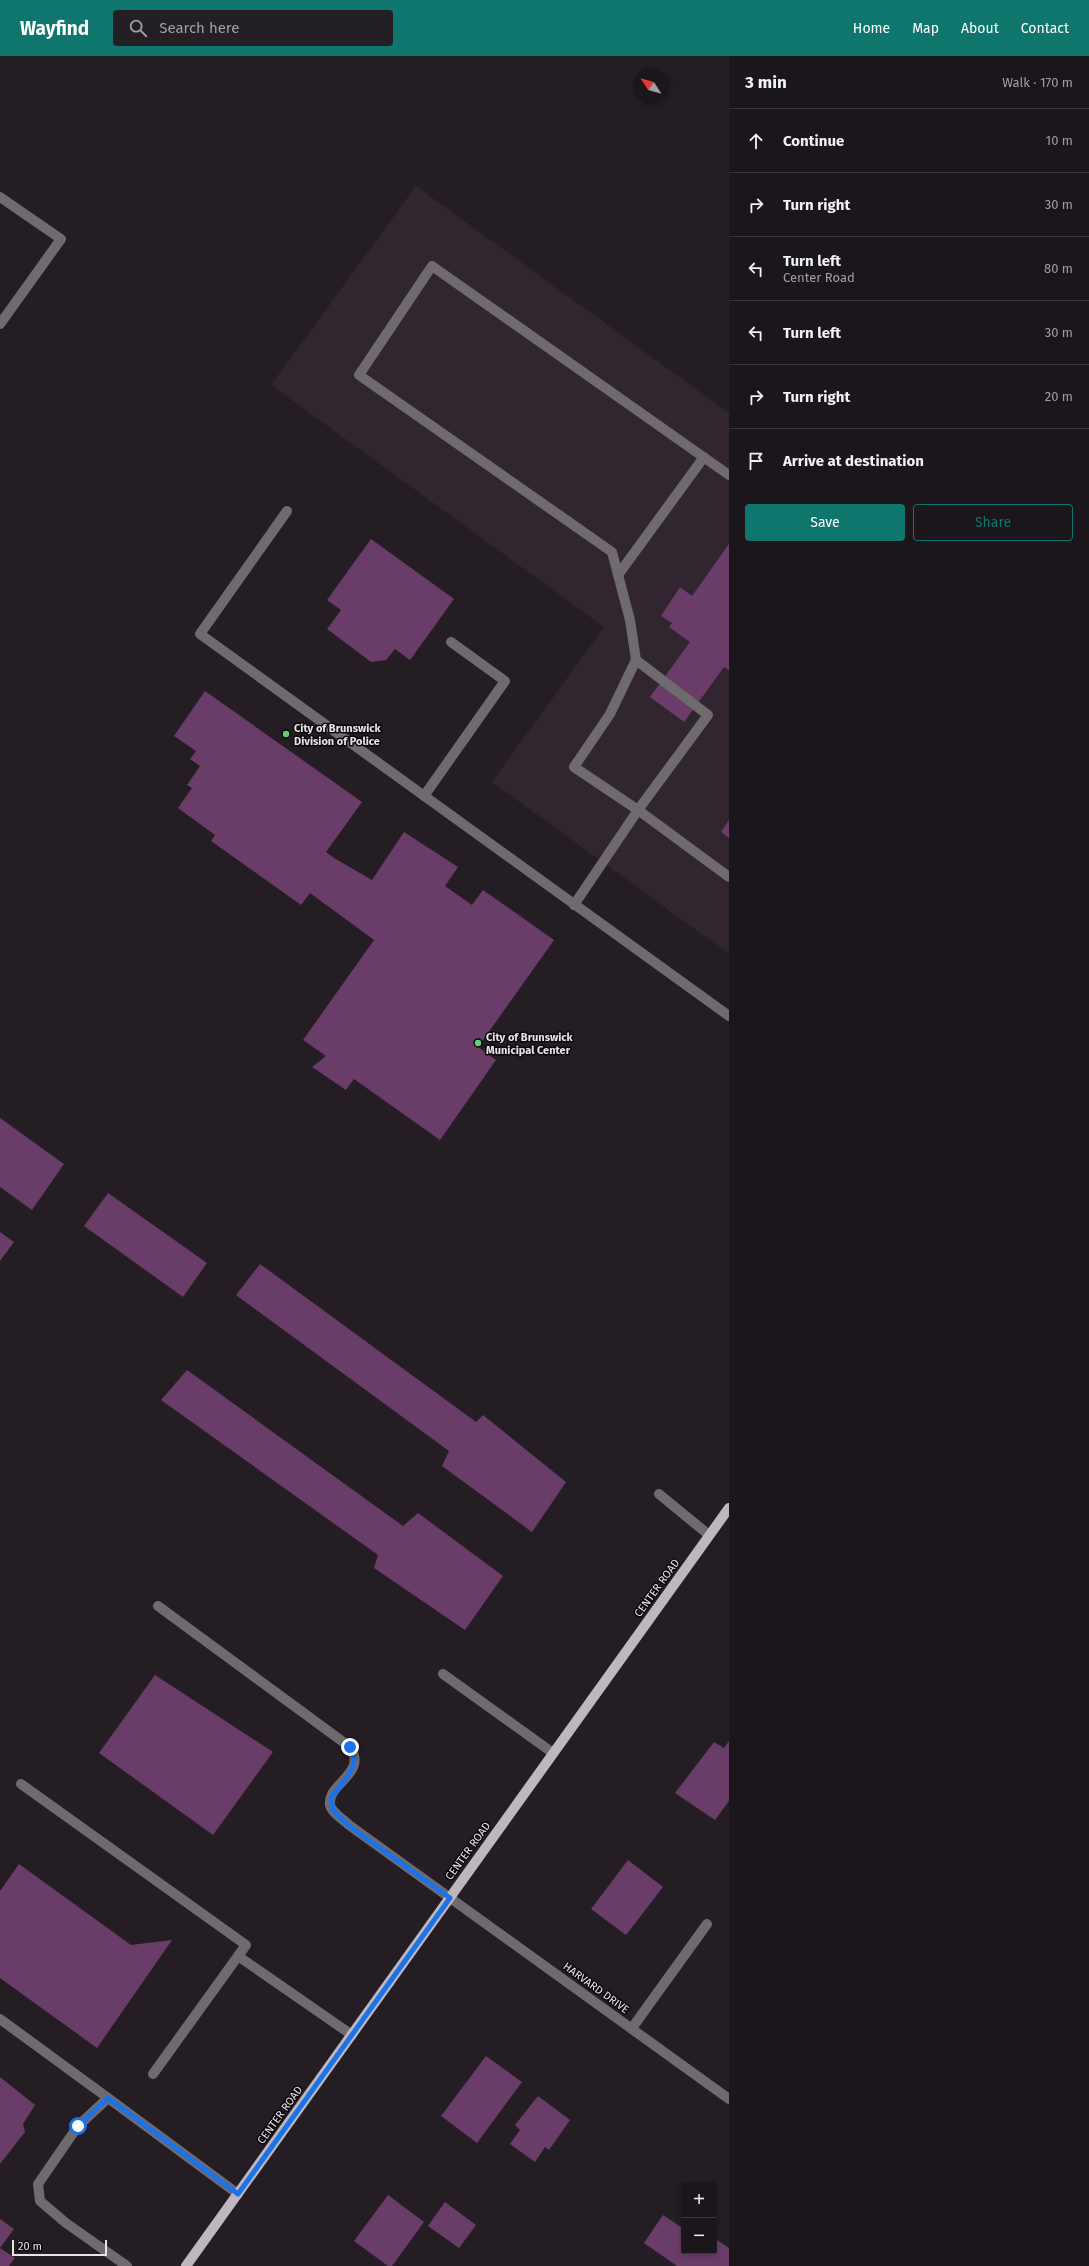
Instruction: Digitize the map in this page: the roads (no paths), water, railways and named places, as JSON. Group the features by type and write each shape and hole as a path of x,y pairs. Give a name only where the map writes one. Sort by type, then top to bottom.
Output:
{"main road":[{"name":"CENTER ROAD","path":"186,2266 729,1508"}],"street":[{"path":"0,197 61,239 0,324"},
{"path":"729,475 432,266 359,375 612,552 630,620 636,660 610,714 574,768 638,810 729,877"},
{"path":"618,575 704,457"},
{"path":"287,511 200,634 729,1016"},
{"path":"424,796 505,681 451,642"},
{"path":"574,905 638,810 708,715 636,660"},
{"path":"659,1494 709,1535"},
{"name":"HARVARD DRIVE","path":"158,1606 350,1747 355,1754 355,1764 331,1798 333,1810 349,1826 729,2099"},
{"path":"443,1674 553,1753"},
{"path":"22,1784 246,1945 153,2074"},
{"path":"632,2028 707,1924"},
{"path":"238,1956 352,2035"},
{"path":"0,2020 238,2194"},
{"path":"108,2098 78,2126 38,2184 40,2201 126,2266"}],"place":[{"name":"City of Brunswick Division of Police","path":"286,734"},
{"name":"City of Brunswick Municipal Center","path":"478,1043"}]}
